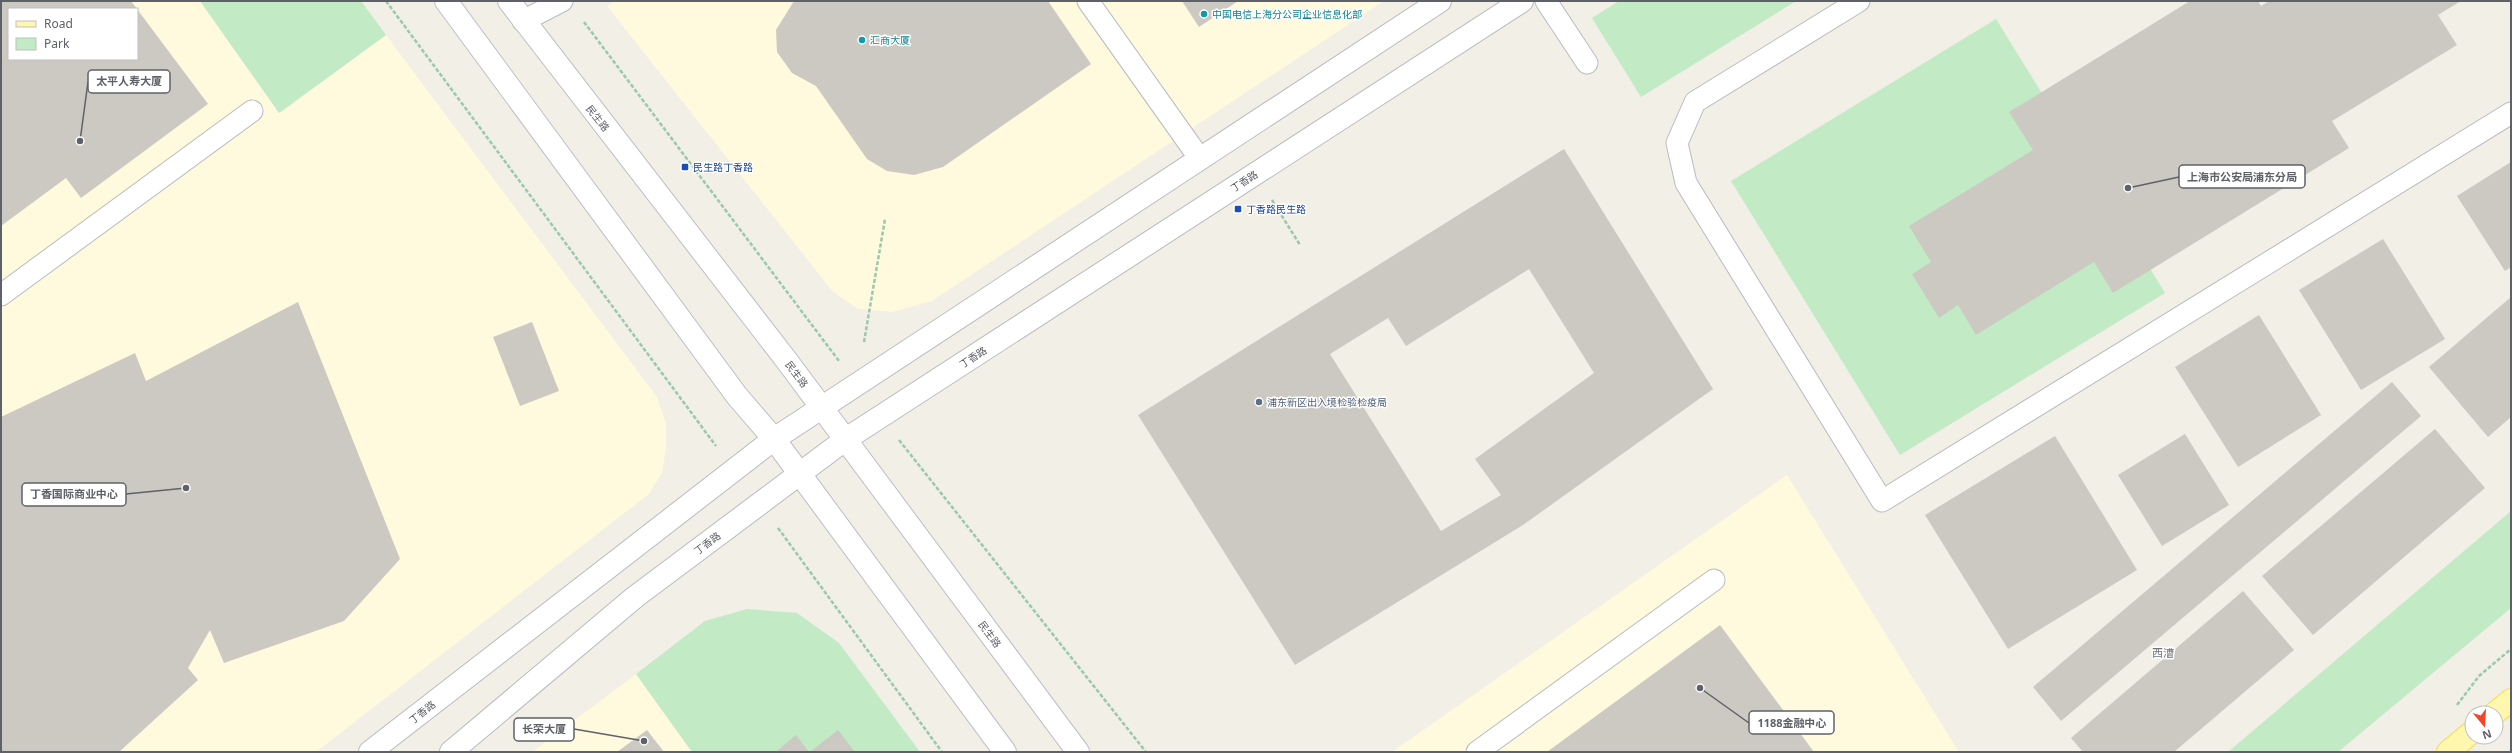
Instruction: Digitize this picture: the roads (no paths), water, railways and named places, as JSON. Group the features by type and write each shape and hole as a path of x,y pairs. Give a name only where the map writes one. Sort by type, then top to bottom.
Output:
{"main road":[{"path":"2448,752 2464,739"}],"street":[{"path":"446,1 737,396 774,439 797,474 1005,752"},
{"name":"民生路","path":"509,1 823,408 1078,752"},
{"name":"丁香路","path":"370,752 774,439 857,386 1440,1"},
{"name":"丁香路","path":"451,752 635,597 797,474 846,439 1522,1"}],"lane":[{"path":"523,21 562,1"},
{"path":"1088,1 1200,159"},
{"path":"1546,1 1587,63"},
{"path":"1859,1 1695,102 1677,143 1686,183 1882,501 2511,113"},
{"path":"1,294 252,111"},
{"path":"1477,752 1714,580"}],"place":[{"name":"中国电信上海分公司企业信息化部","path":"1204,14"},
{"name":"汇商大厦","path":"862,40"},
{"name":"太平人寿大厦","path":"80,141"},
{"name":"民生路丁香路","path":"685,167"},
{"name":"上海市公安局浦东分局","path":"2128,188"},
{"name":"丁香路民生路","path":"1238,209"},
{"name":"浦东新区出入境检验检疫局","path":"1259,402"},
{"name":"丁香国际商业中心","path":"186,488"},
{"name":"1188金融中心","path":"1700,688"},
{"name":"长荣大厦","path":"644,741"}],"district":[{"name":"西漕","path":"2163,653"}]}
